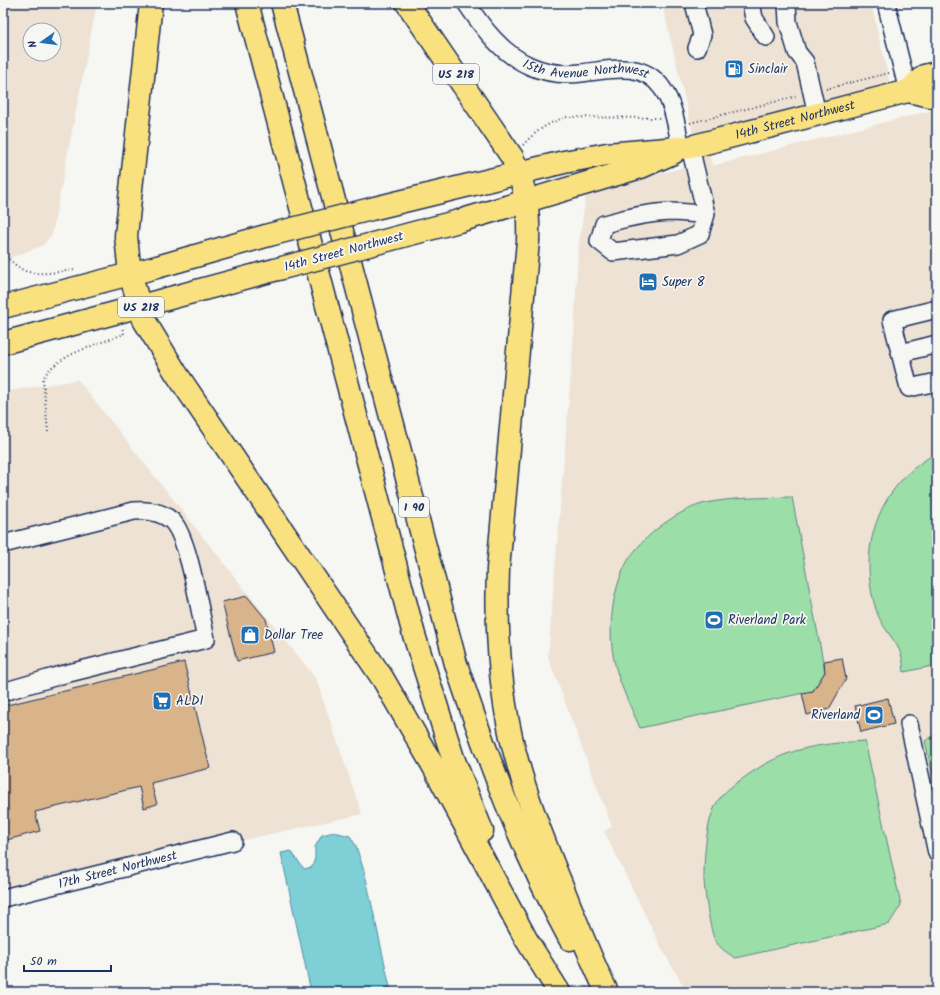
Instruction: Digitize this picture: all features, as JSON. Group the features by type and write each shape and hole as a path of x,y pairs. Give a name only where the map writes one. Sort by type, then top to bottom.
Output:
{"main road":[{"path":"151,3 126,236 130,274 139,308 144,320 176,373 383,679 435,769 526,939 560,992"},
{"name":"I 90","path":"248,3 401,589 433,700 456,765 488,844 534,944 560,992"},
{"name":"I 90","path":"282,3 432,577 462,683 484,748 521,839 555,912 600,992"},
{"name":"US 218","path":"407,3 516,165 528,201"},
{"name":"14th Street Northwest","path":"908,91 924,76 937,73"},
{"name":"14th Street Northwest","path":"3,343 384,242 528,201 642,167 686,148 908,91 931,96 937,95"},
{"name":"14th Street Northwest","path":"3,307 130,274 269,235 376,208 516,165 641,150 686,148"},
{"path":"528,201 528,242 498,569 497,601 499,657 511,737 526,791 569,905 607,992"}],"street":[{"name":"15th Avenue Northwest","path":"466,3 488,33 506,50 531,66 547,72 564,74 615,68 630,68 642,72 653,79 662,88 670,104 674,121 686,148 706,214"},
{"path":"694,3 700,42 704,24 698,3"},
{"path":"750,3 754,18 766,37 759,3"},
{"path":"787,3 788,22 797,52 805,62 817,114"},
{"path":"889,4 908,91"},
{"path":"670,212 706,214 700,234 678,244 613,252 599,241 604,224 634,216 670,212"},
{"path":"937,309 892,320 909,388 937,382"},
{"path":"900,353 937,344"},
{"path":"3,544 134,511 145,510 160,514 172,521 180,533 187,554 206,639 61,675 3,692"},
{"path":"909,724 937,853"},
{"name":"17th Street Northwest","path":"3,898 233,841"}],"path":[{"path":"516,165 536,133 555,121 567,117 662,118 689,124 903,69"},
{"path":"3,254 18,267 29,272 77,270"},
{"path":"48,432 43,380 45,374 64,359 124,334"}],"shaded area":[{"path":"3,3 97,3 52,234 43,245 3,261"},
{"path":"662,3 871,3 890,84 704,132 712,166 937,109 937,992 687,992 663,951 604,831 612,827 548,657 574,335 578,252 586,194 700,163"},
{"path":"78,380 316,679 362,814 3,893 3,392"}],"green space":[{"path":"937,453 937,665 904,672 901,654 880,620 871,592 869,568 871,545 876,522 886,502 899,483 916,466"},
{"name":"Riverland Park","path":"792,497 825,672 813,691 640,728 619,679 611,638 613,607 617,587 624,568 630,558 637,548 657,529 691,508 702,504 724,500"},
{"path":"937,733 937,793 925,741"},
{"path":"865,741 901,905 889,924 735,958 716,943 711,928 706,900 704,878 705,848 709,825 715,806 722,795 731,787 760,767 774,760 802,749 816,746"}],"water":[{"path":"334,832 350,836 356,846 365,874 391,992 311,992 281,853 291,851 304,869 312,867 315,858 315,847 322,835"}],"building":[{"name":"Dollar Tree","path":"247,596 266,619 274,652 237,661 222,602"},
{"path":"842,658 846,679 829,709 807,715 802,693 813,691 825,672 824,661"},
{"path":"184,662 210,768 151,783 157,804 144,808 139,787 35,812 40,831 3,841 3,706"},
{"name":"Riverland","path":"888,698 894,724 861,732 855,706"}],"place":[{"name":"Sinclair","path":"734,69"},
{"name":"Super 8","path":"648,282"},
{"name":"Riverland Park","path":"714,620"},
{"name":"Dollar Tree","path":"250,635"},
{"name":"ALDI","path":"162,701"},
{"name":"Riverland","path":"874,715"}]}
